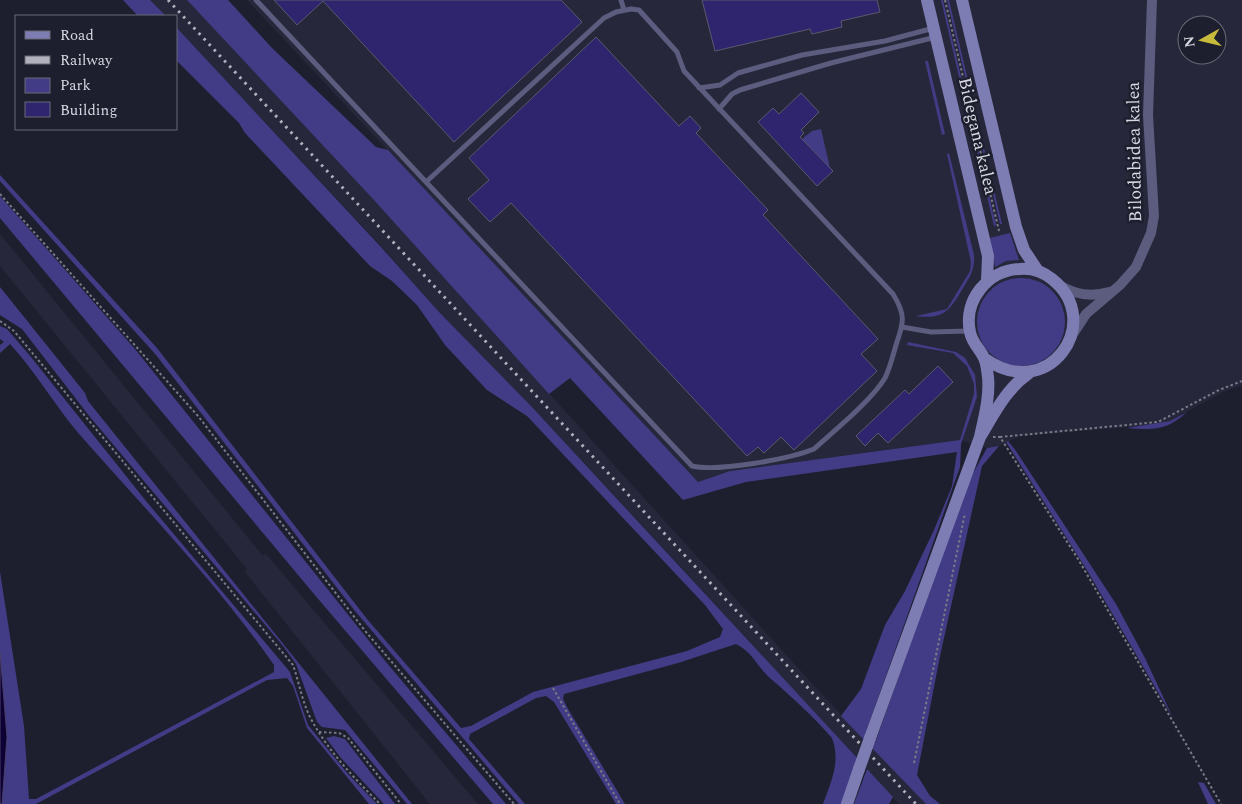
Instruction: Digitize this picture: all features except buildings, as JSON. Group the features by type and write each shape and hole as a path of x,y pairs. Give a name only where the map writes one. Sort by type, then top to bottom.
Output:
{"street":[{"name":"Bidegana kalea","path":"927,0 988,256 987,281"},
{"name":"Bidegana kalea","path":"962,0 1016,228 1024,250 1038,271"},
{"name":"Bilodabidea kalea","path":"1070,340 1086,314 1113,291 1136,267 1151,233 1154,216 1148,115 1152,0"},
{"path":"1029,373 1012,372 997,368 984,358 978,350 970,331 969,317 972,303 978,291 987,281 1003,272 1021,268 1038,271 1071,292 1084,295 1100,295 1113,291"},
{"path":"980,437 1006,394 1017,381 1029,373 1046,367 1060,356 1070,340 1073,316 1065,292 1057,283"},
{"path":"847,804 980,437 989,394 984,358"}],"lane":[{"path":"256,0 426,182 692,466 704,469 734,465 801,454 814,449 877,388 886,376 904,315 893,294 699,88 684,71 677,52 639,10 624,10 604,18 426,182"},
{"path":"621,0 624,10"},
{"path":"699,88 720,85 738,73 802,55 935,33"},
{"path":"719,109 732,94 747,88 795,76 831,63 935,33"},
{"path":"902,327 931,332 970,331"}],"path":[{"path":"945,0 1000,231"},
{"path":"0,194 198,416 366,632 514,804"},
{"path":"0,321 14,331 293,665 309,715 319,732 356,780 380,804"},
{"path":"980,437 1000,437 1158,422 1219,390 1242,381"},
{"path":"1000,437 1078,559 1221,804"},
{"path":"914,763 966,510"},
{"path":"553,688 620,804"},
{"path":"319,732 339,732 348,738 401,804"}],"shaded area":[{"path":"150,0 187,0 373,199 818,690 926,804 899,804 644,527 531,406 440,313 382,247 178,29 178,15 165,15"},
{"path":"247,0 1242,0 1242,385 1221,393 1170,421 1153,425 1020,436 999,446 987,448 960,440 730,471 698,482"},
{"path":"0,234 263,556 266,554 478,804 430,804 245,572 247,569 0,266"},
{"path":"0,652 7,737 2,804 0,804"}],"green space":[{"path":"123,0 150,0 165,15 137,15"},
{"path":"187,0 228,0 272,48 376,147 388,150 698,482 730,471 960,440 974,394 974,384 967,366 953,353 907,345 908,342 956,352 965,358 975,375 977,397 961,444 960,467 865,735 875,743 968,482 987,448 999,446 982,466 940,656 917,775 930,796 940,804 926,804 841,716 861,689 885,625 905,591 934,530 952,486 957,452 746,482 683,500 570,378 549,394 373,199"},
{"path":"941,0 943,0 996,225 994,226"},
{"path":"947,0 949,0 1002,224 1000,224"},
{"path":"178,29 440,313 531,406 858,759 842,804 823,804 834,772 836,755 832,738 803,707 766,674 747,651 736,644 678,663 564,694 563,699 568,709 625,804 616,804 554,702 546,696 536,698 470,734 469,739 525,804 519,804 355,611 156,355 0,181 0,175 157,348 367,619 461,728 471,726 533,692 687,651 720,637 723,629 705,605 527,416 487,390 445,345 417,305 392,281 370,266 245,133 239,123 178,62"},
{"path":"925,61 928,61 945,134 942,135"},
{"path":"821,129 830,168 802,139 812,131"},
{"path":"949,153 974,255 974,265 968,280 950,308 940,315 916,316 947,309 970,271 971,262 947,154"},
{"path":"0,196 135,349 386,662 506,804 493,804 314,594 0,218"},
{"path":"1010,233 1019,260 1006,261 995,267 990,238"},
{"path":"1021,278 1038,281 1046,285 1058,297 1062,305 1065,322 1062,339 1058,347 1046,359 1038,363 1021,366 1004,363 996,359 984,347 980,339 977,322 980,305 984,297 996,285 1004,281"},
{"path":"0,287 85,393 88,401 412,804 407,804 345,730 322,727 317,722 296,664 283,646 90,417 22,329 0,315"},
{"path":"0,326 7,329 31,357 146,501 290,672 308,725 348,774 377,804 369,804 307,728 293,686 287,678 267,680 36,804 2,804 7,737 0,652 0,572 24,726 29,799 36,799 274,672 274,665 205,576 80,435 10,344 0,353 0,345 4,342 0,339"},
{"path":"1187,412 1172,423 1159,428 1127,428 1170,421"},
{"path":"1008,441 1116,604 1145,658 1173,718 1088,572 1006,442"},
{"path":"334,736 345,739 395,804 384,804 341,758 326,738"},
{"path":"867,769 893,797 889,804 854,804"},
{"path":"1198,782 1204,783 1216,804 1208,804"}],"railway":[{"path":"168,0 916,804"}]}
